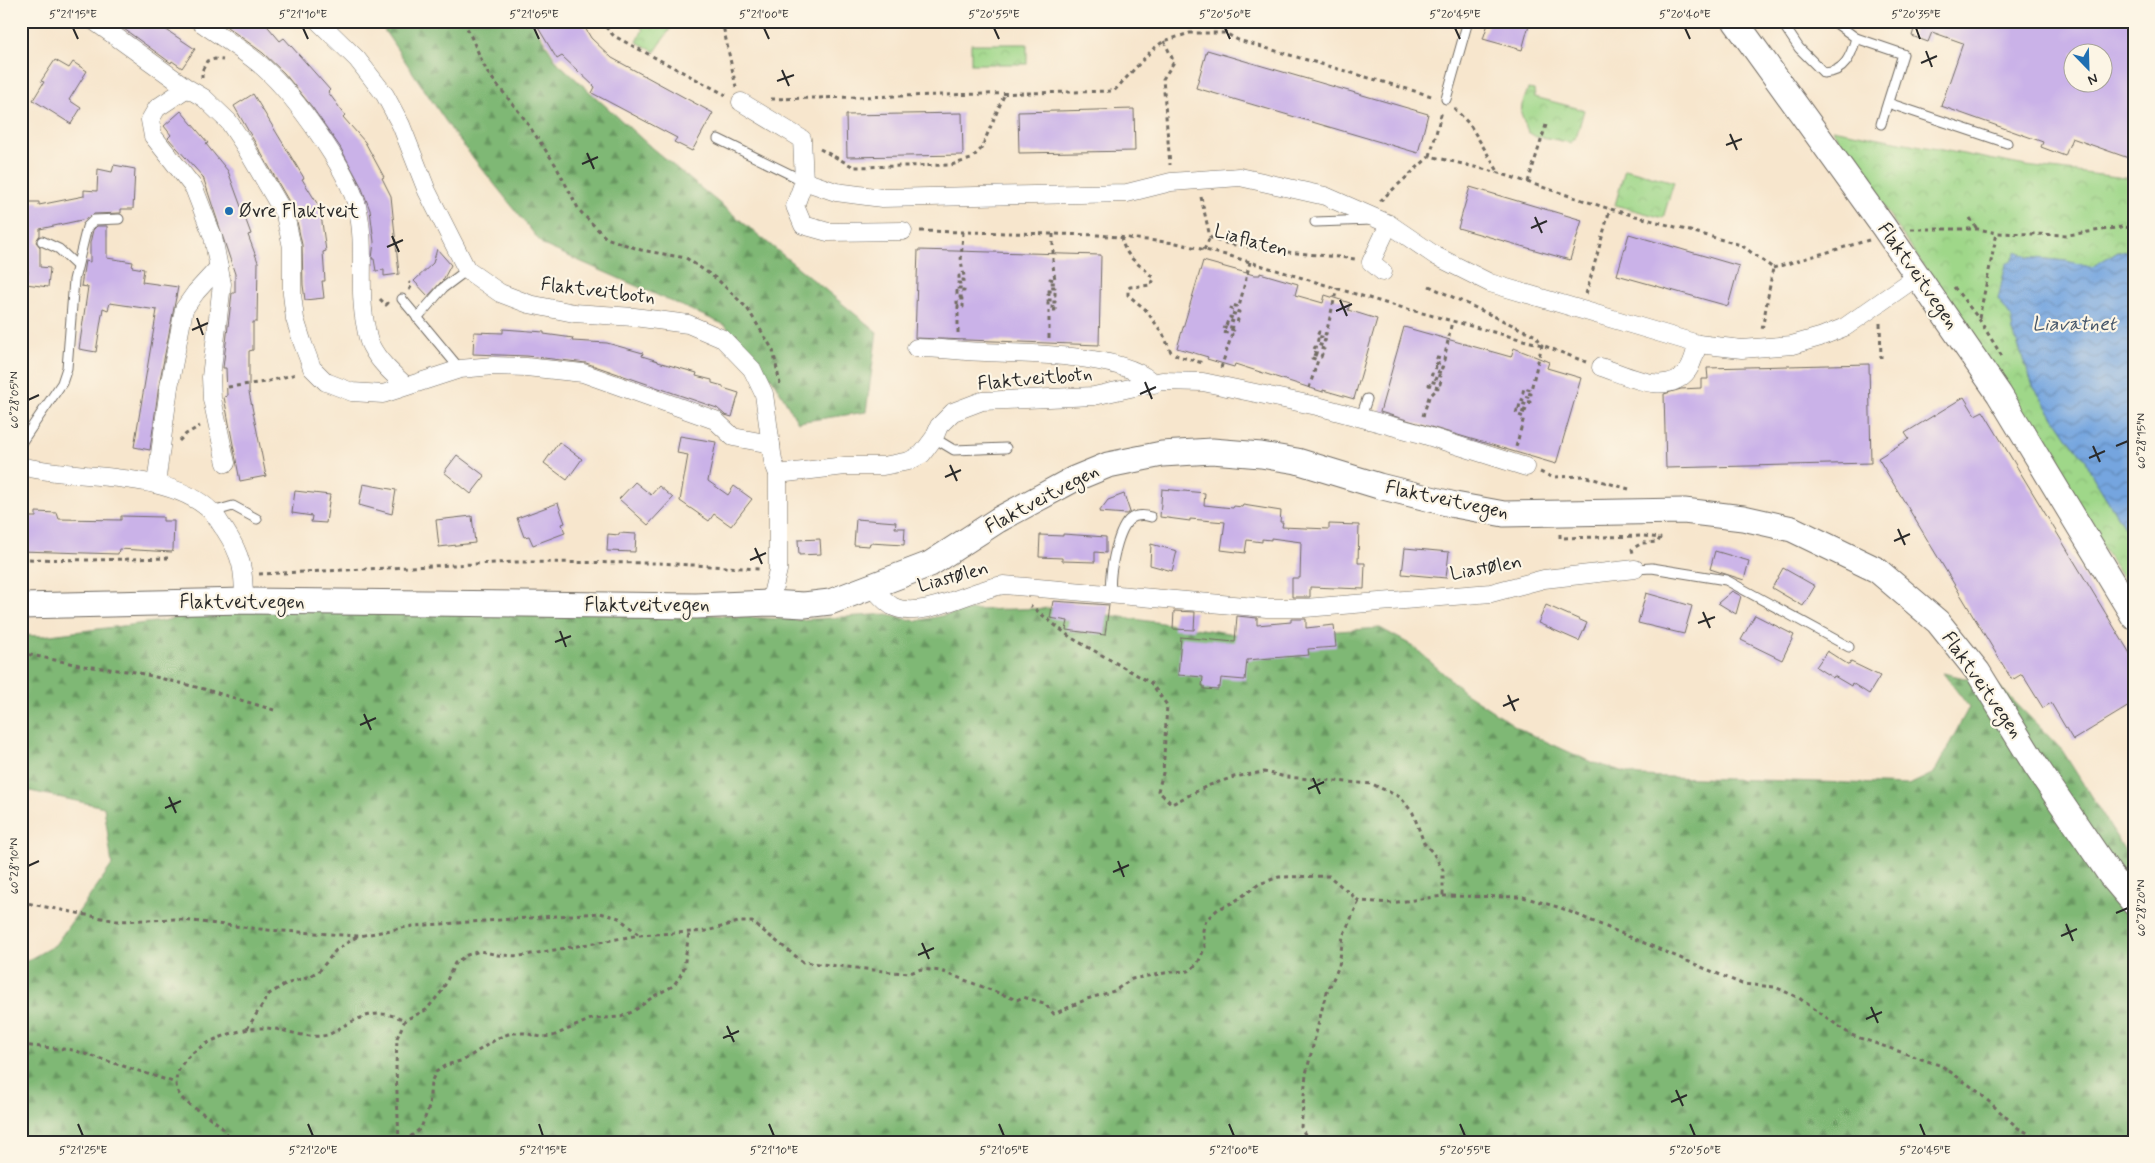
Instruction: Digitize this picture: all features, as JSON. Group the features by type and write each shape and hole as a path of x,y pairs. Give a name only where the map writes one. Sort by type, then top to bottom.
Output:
{"main road":[{"name":"Flaktveitvegen","path":"1735,21 1883,226 1999,394 2134,618"},
{"name":"Flaktveitvegen","path":"21,606 244,601 686,606 804,605 830,602 930,564 998,520 1074,479 1108,465 1162,454 1212,451 1261,455 1297,461 1379,486 1455,505 1504,514 1684,511 1743,518 1792,529 1877,570 1938,622 1978,672 2042,774 2111,876 2134,903"}],"street":[{"path":"94,21 187,88 204,98 234,129 285,215 292,247 292,294 302,344 312,368 326,382 352,392 383,394 460,369 526,366 583,373 624,386 715,420 733,437 772,444"},
{"path":"200,21 264,68 294,100 342,172 357,206 364,320 370,345 383,365 406,386"},
{"name":"Flaktveitbotn","path":"318,21 357,59 385,95 401,125 427,192 467,270 500,293 529,304 574,313 634,317 688,324 723,339 752,369 764,394 773,460 778,474 778,570 770,604"},
{"path":"187,88 158,108 150,120 153,136 194,188 213,237 222,284 211,377 214,427 226,463"},
{"path":"741,102 802,139 804,181 794,206 803,225 828,232 903,231"},
{"path":"804,181 836,192 882,198 1127,193 1171,182 1240,177 1324,196 1377,219 1436,256 1490,283 1698,344 1742,350 1792,346 1845,327 1872,310 1895,291 1918,276"},
{"path":"1377,219 1377,267"},
{"path":"156,484 169,387 184,309 196,292 219,267"},
{"path":"1601,367 1656,385 1666,384 1676,380 1689,368 1698,344"},
{"path":"916,348 1050,354 1126,368 1147,377 1154,384 1162,381 1203,382 1233,387 1361,417 1526,466"},
{"name":"Flaktveitbotn","path":"778,474 845,466 884,466 909,461 922,454 934,438 939,426 953,412 982,401 1094,396 1154,384"},
{"path":"21,466 156,484 190,495 212,512 237,548 244,574 244,601"},
{"name":"Liastølen","path":"872,587 892,606 902,610 933,607 993,586 1153,597 1267,608 1304,608 1491,593 1544,579 1635,569"}],"lane":[{"path":"1446,99 1468,21"},
{"path":"1781,21 1799,48 1824,73 1832,73 1845,65 1852,52 1856,38"},
{"path":"1833,21 1856,38 1903,54 1881,124"},
{"path":"1888,103 2007,143"},
{"path":"718,140 804,181"},
{"path":"21,443 62,384 67,368 72,296 87,227 94,220 119,218"},
{"path":"1315,222 1360,222 1377,219"},
{"path":"42,242 60,249 77,266"},
{"path":"417,318 443,288 467,270"},
{"path":"402,299 460,369"},
{"path":"1361,417 1367,399"},
{"path":"934,438 954,450 1006,448"},
{"path":"212,512 233,506 258,519"},
{"path":"1112,595 1111,579 1117,545 1124,528 1129,520 1135,517 1151,517"},
{"name":"Liastølen","path":"1635,569 1652,568 1726,580 1849,646"}],"path":[{"path":"464,21 487,72 523,116 555,164 579,210 606,238 641,250 686,258 717,279 747,308 773,350 781,388"},
{"path":"600,21 614,36 741,102 755,100 1114,91 1164,41 1190,34 1225,33 1238,40 1446,99 1470,125 1499,173"},
{"path":"722,21 741,102"},
{"path":"1225,33 1228,21"},
{"path":"1164,41 1174,62 1163,79 1171,182"},
{"path":"204,98 202,71 208,61 215,58 226,61"},
{"path":"802,139 854,168 951,165 971,159 981,149 1005,94"},
{"path":"1377,219 1430,156 1446,99"},
{"path":"1528,182 1546,125"},
{"path":"1430,156 1499,173 1610,209 1741,245 1773,268"},
{"path":"1194,180 1206,214 1210,237 1204,250"},
{"path":"1581,309 1610,209"},
{"path":"1970,218 1978,229"},
{"path":"1773,268 1870,239 1874,231 1883,226"},
{"path":"1915,236 1910,229 1978,229 1997,233 2068,235 2122,227 2134,228"},
{"name":"Liaflaten","path":"903,231 1053,234 1121,237 1176,243 1250,262 1452,321 1542,345 1601,367"},
{"path":"958,350 958,306 963,307 963,304 957,303 957,299 964,299 964,297 957,296 957,291 964,291 964,288 958,288 958,283 964,283 964,280 959,280 959,276 964,276 961,262 963,232"},
{"path":"1979,319 1997,233"},
{"path":"1050,354 1049,310 1054,310 1055,307 1048,307 1048,302 1055,302 1055,300 1048,300 1048,294 1055,295 1055,291 1050,291 1050,286 1055,287 1055,283 1050,283 1050,280 1056,280 1053,265 1053,234"},
{"path":"1121,237 1128,255 1152,276 1154,281 1151,285 1130,287 1128,295 1145,309 1163,334 1171,352 1187,359"},
{"path":"1210,237 1213,240 1236,246 1377,267"},
{"path":"1220,368 1232,334 1224,332 1225,327 1234,330 1235,328 1226,326 1228,320 1237,322 1238,320 1230,317 1232,313 1238,315 1239,312 1231,309 1232,305 1239,307 1250,262"},
{"path":"1760,348 1762,323 1773,268"},
{"path":"1949,281 1979,319 2005,363"},
{"path":"1429,286 1536,336 1542,345 1531,390 1524,388 1523,392 1531,394 1530,398 1524,396 1522,400 1530,402 1529,405 1520,402 1519,408 1527,411 1526,413 1517,410 1516,414 1524,417 1515,450"},
{"path":"1312,378 1318,360 1312,358 1313,354 1321,357 1322,354 1313,352 1315,347 1324,349 1324,346 1317,344 1318,340 1325,341 1326,338 1317,336 1319,332 1326,334 1337,288"},
{"path":"1872,310 1880,321 1881,358"},
{"path":"1426,408 1429,397 1438,388 1429,385 1430,382 1440,384 1441,380 1431,378 1432,374 1441,376 1442,373 1435,371 1436,366 1442,368 1443,365 1436,363 1437,358 1444,360 1452,321"},
{"path":"225,388 265,382 295,375 312,368"},
{"path":"161,451 181,440 194,429 214,427"},
{"path":"1526,466 1552,477 1583,476 1636,491 1637,512"},
{"path":"1564,532 1560,532 1560,538 1643,536 1660,538 1658,542 1642,543 1632,549 1635,569"},
{"path":"21,559 168,558"},
{"path":"244,574 517,562 659,562 778,570"},
{"path":"1004,586 1070,637 1151,684 1167,705 1163,773 1158,790 1172,804 1207,786 1234,777 1264,772 1286,778 1372,784 1400,797 1413,813 1424,844 1433,853 1443,870 1443,896"},
{"path":"21,653 84,666 135,672 204,689 274,710"},
{"path":"399,1142 396,1068 397,1038 405,1020 426,1010 442,990 454,963 467,955 480,951 498,955 520,956 640,935 707,931 738,922 752,922 803,962 892,972 910,973 921,969 941,971 1017,1000 1024,997 1044,1003 1054,1014 1087,999 1103,996 1132,979 1170,972 1189,971 1198,963 1205,947 1203,930 1206,920 1218,909 1234,902 1259,884 1279,877 1329,876 1359,901 1391,903 1443,896 1523,898 1561,908 1742,984 1775,988 1799,998 1851,1035 1942,1066 1976,1090 2018,1128 2045,1142"},
{"path":"1309,1142 1301,1127 1306,1074 1325,997 1339,966 1343,936 1359,901"},
{"path":"21,902 117,921 175,919 268,930 359,936 413,926 600,913 619,918 640,935"},
{"path":"404,1142 421,1128 429,1106 431,1082 436,1072 446,1065 464,1060 498,1038 511,1033 524,1033 541,1037 553,1036 592,1019 621,1017 634,1011 654,996 673,986 679,978 684,968 689,932"},
{"path":"247,1028 269,994 286,984 310,976 320,970 336,950 359,936"},
{"path":"233,1142 219,1124 186,1102 180,1094 176,1083 181,1065 191,1053 206,1044 247,1028 283,1029 310,1036 327,1035 367,1015 390,1013 405,1020"},
{"path":"21,1045 73,1050 176,1083"},
{"path":"21,1141 44,1142"}],"green space":[{"path":"378,21 531,21 558,63 653,149 877,332 866,412 798,422 773,380 725,325 543,245 455,135"},
{"path":"642,21 671,21 674,23 655,52 637,42 643,29 639,26"},
{"path":"971,44 1027,44 1027,64 971,64"},
{"path":"1528,89 1534,90 1535,97 1584,110 1577,135 1571,143 1536,137 1528,132 1521,113"},
{"path":"1832,129 2026,166 2134,179 2134,253 2118,251 2092,268 2066,261 2027,257 1998,299 2011,317 2013,331 2033,386 2068,438 2086,460 2092,475 2134,543 2134,597 2000,381"},
{"path":"1625,169 1674,182 1663,218 1615,205"},
{"path":"304,591 798,620 888,614 916,621 969,610 1061,608 1255,637 1380,628 1413,646 1464,692 1523,731 1591,762 1639,776 1909,785 1934,773 1969,707 1943,673 1999,686 2062,750 2134,865 2134,1142 21,1142 21,964 55,945 112,865 104,807 21,789 21,635 42,636 162,621"}],"water":[{"name":"Liavatnet","path":"2017,251 2027,257 2066,261 2092,267 2118,251 2134,253 2134,543 2092,475 2086,460 2068,438 2033,386 2013,331 2011,317 1998,299 2006,264 2012,261"}],"building":[{"path":"113,21 153,21 195,49 182,68 172,61 171,63"},
{"path":"233,21 263,21 280,41 284,38 330,90 328,92 345,115 343,117 365,142 384,177 382,178 391,196 399,274 384,276 384,270 376,271 374,259 372,259 374,242 370,210 361,186 340,147 312,107 284,73 263,53 227,27"},
{"path":"534,21 581,21 591,38 612,58 713,113 692,151 674,142 677,138 592,93 595,87 562,56 557,59"},
{"path":"1489,21 1530,21 1522,50 1483,39"},
{"path":"1908,21 2134,21 2134,160 2072,138 2065,156 2041,147 2043,142 1941,106 1963,43 1932,32 1928,42 1912,36 1915,26 1908,23"},
{"path":"1207,50 1428,114 1418,153 1196,88"},
{"path":"55,60 69,68 73,62 87,71 69,100 81,108 71,124 33,100 44,82 41,81"},
{"path":"253,94 320,208 326,251 323,252 325,281 322,281 324,298 305,300 302,245 295,212 234,106"},
{"path":"1134,109 1135,151 1019,153 1018,112"},
{"path":"181,111 208,143 206,144 228,171 251,234 248,235 258,262 257,322 253,322 253,350 249,351 249,392 266,476 240,481 224,397 227,396 226,368 223,368 232,293 235,293 235,274 203,177 168,138 171,135 164,126"},
{"path":"962,113 963,155 847,157 846,115"},
{"path":"114,165 135,169 133,209 121,209 121,213 94,214 86,219 40,229 40,235 36,242 40,247 40,267 50,268 48,287 26,284 28,271 22,270 25,250 21,250 21,202 39,202 39,205 84,196 84,190 97,191 98,169 112,172"},
{"path":"1470,187 1582,220 1570,260 1458,228"},
{"path":"97,226 107,226 107,258 133,262 132,267 144,269 142,282 178,287 159,385 150,450 134,447 157,310 110,303 108,310 103,308 96,352 79,349 88,287 81,286 85,261 90,262 90,243 93,230"},
{"path":"1629,234 1739,266 1728,306 1617,275"},
{"path":"437,249 451,265 443,280 428,296 414,281 433,263"},
{"path":"918,250 1101,255 1099,345 915,338"},
{"path":"1203,261 1254,275 1260,275 1260,273 1298,284 1295,295 1323,303 1325,295 1350,303 1348,310 1377,319 1354,399 1323,390 1323,392 1235,364 1234,367 1177,348"},
{"path":"1404,327 1511,357 1514,348 1549,362 1547,368 1581,378 1556,464 1380,412"},
{"path":"503,329 544,332 544,334 573,338 572,341 607,343 643,353 642,356 658,362 697,373 696,376 712,380 712,383 739,393 732,417 725,415 717,408 586,363 527,356 473,354 474,332 503,333"},
{"path":"1869,364 1871,463 1666,468 1664,394 1681,389 1701,388 1701,379 1708,379 1707,368"},
{"path":"1964,397 1975,415 1983,411 2134,660 2134,703 2073,740 2051,703 2043,708 2022,674 2012,680 1878,458 1909,439 1905,433"},
{"path":"680,436 716,442 708,481 728,495 734,486 752,499 731,526 714,514 709,521 680,501 688,455 677,453"},
{"path":"559,442 582,459 567,480 544,463"},
{"path":"457,455 485,476 471,494 444,472"},
{"path":"635,482 651,495 659,486 673,498 648,525 619,499"},
{"path":"363,484 396,490 392,514 359,505"},
{"path":"1162,489 1205,493 1204,505 1233,508 1234,506 1242,507 1243,505 1281,511 1280,522 1283,522 1282,527 1329,529 1329,524 1359,525 1358,563 1365,563 1364,589 1310,587 1310,597 1292,597 1292,578 1300,578 1301,542 1271,538 1271,540 1262,539 1262,542 1247,540 1245,553 1221,550 1225,522 1190,519 1190,521 1160,517"},
{"path":"295,491 330,495 326,523 311,522 312,516 292,513"},
{"path":"1124,494 1130,512 1127,514 1099,512 1108,500"},
{"path":"558,503 565,523 562,524 565,533 533,545 529,536 524,537 517,518"},
{"path":"36,512 57,513 59,519 121,520 121,516 163,517 163,521 174,521 173,550 172,552 119,549 118,554 21,551 21,517 36,517"},
{"path":"472,516 475,543 439,547 436,520"},
{"path":"856,519 896,522 895,528 905,528 904,545 870,543 869,546 854,545"},
{"path":"619,533 636,534 635,552 607,551 608,534 619,535"},
{"path":"1063,534 1106,537 1106,553 1095,552 1095,562 1062,561 1062,558 1039,557 1040,535 1063,536"},
{"path":"820,539 821,554 799,555 798,540"},
{"path":"1151,544 1177,551 1172,571 1150,565"},
{"path":"1405,548 1449,552 1446,578 1402,574"},
{"path":"1715,551 1749,561 1744,580 1710,569"},
{"path":"1783,568 1815,586 1803,606 1772,588"},
{"path":"1732,591 1741,596 1736,614 1718,603"},
{"path":"1646,593 1692,606 1684,634 1638,623"},
{"path":"1053,601 1109,605 1105,635 1066,630 1068,621 1050,618"},
{"path":"1546,605 1587,623 1579,641 1538,623"},
{"path":"1174,611 1195,612 1194,630 1173,629"},
{"path":"1755,615 1794,635 1782,660 1741,640"},
{"path":"1237,616 1257,618 1257,625 1291,622 1291,619 1306,619 1306,628 1334,625 1336,647 1308,649 1309,655 1247,660 1245,680 1221,678 1218,690 1204,689 1204,686 1202,686 1203,677 1178,675 1181,637 1235,642"},
{"path":"1827,651 1849,665 1851,662 1880,676 1869,694 1852,683 1851,686 1834,676 1833,678 1816,667"}],"place":[{"name":"Øvre Flaktveit","path":"229,211"}]}
